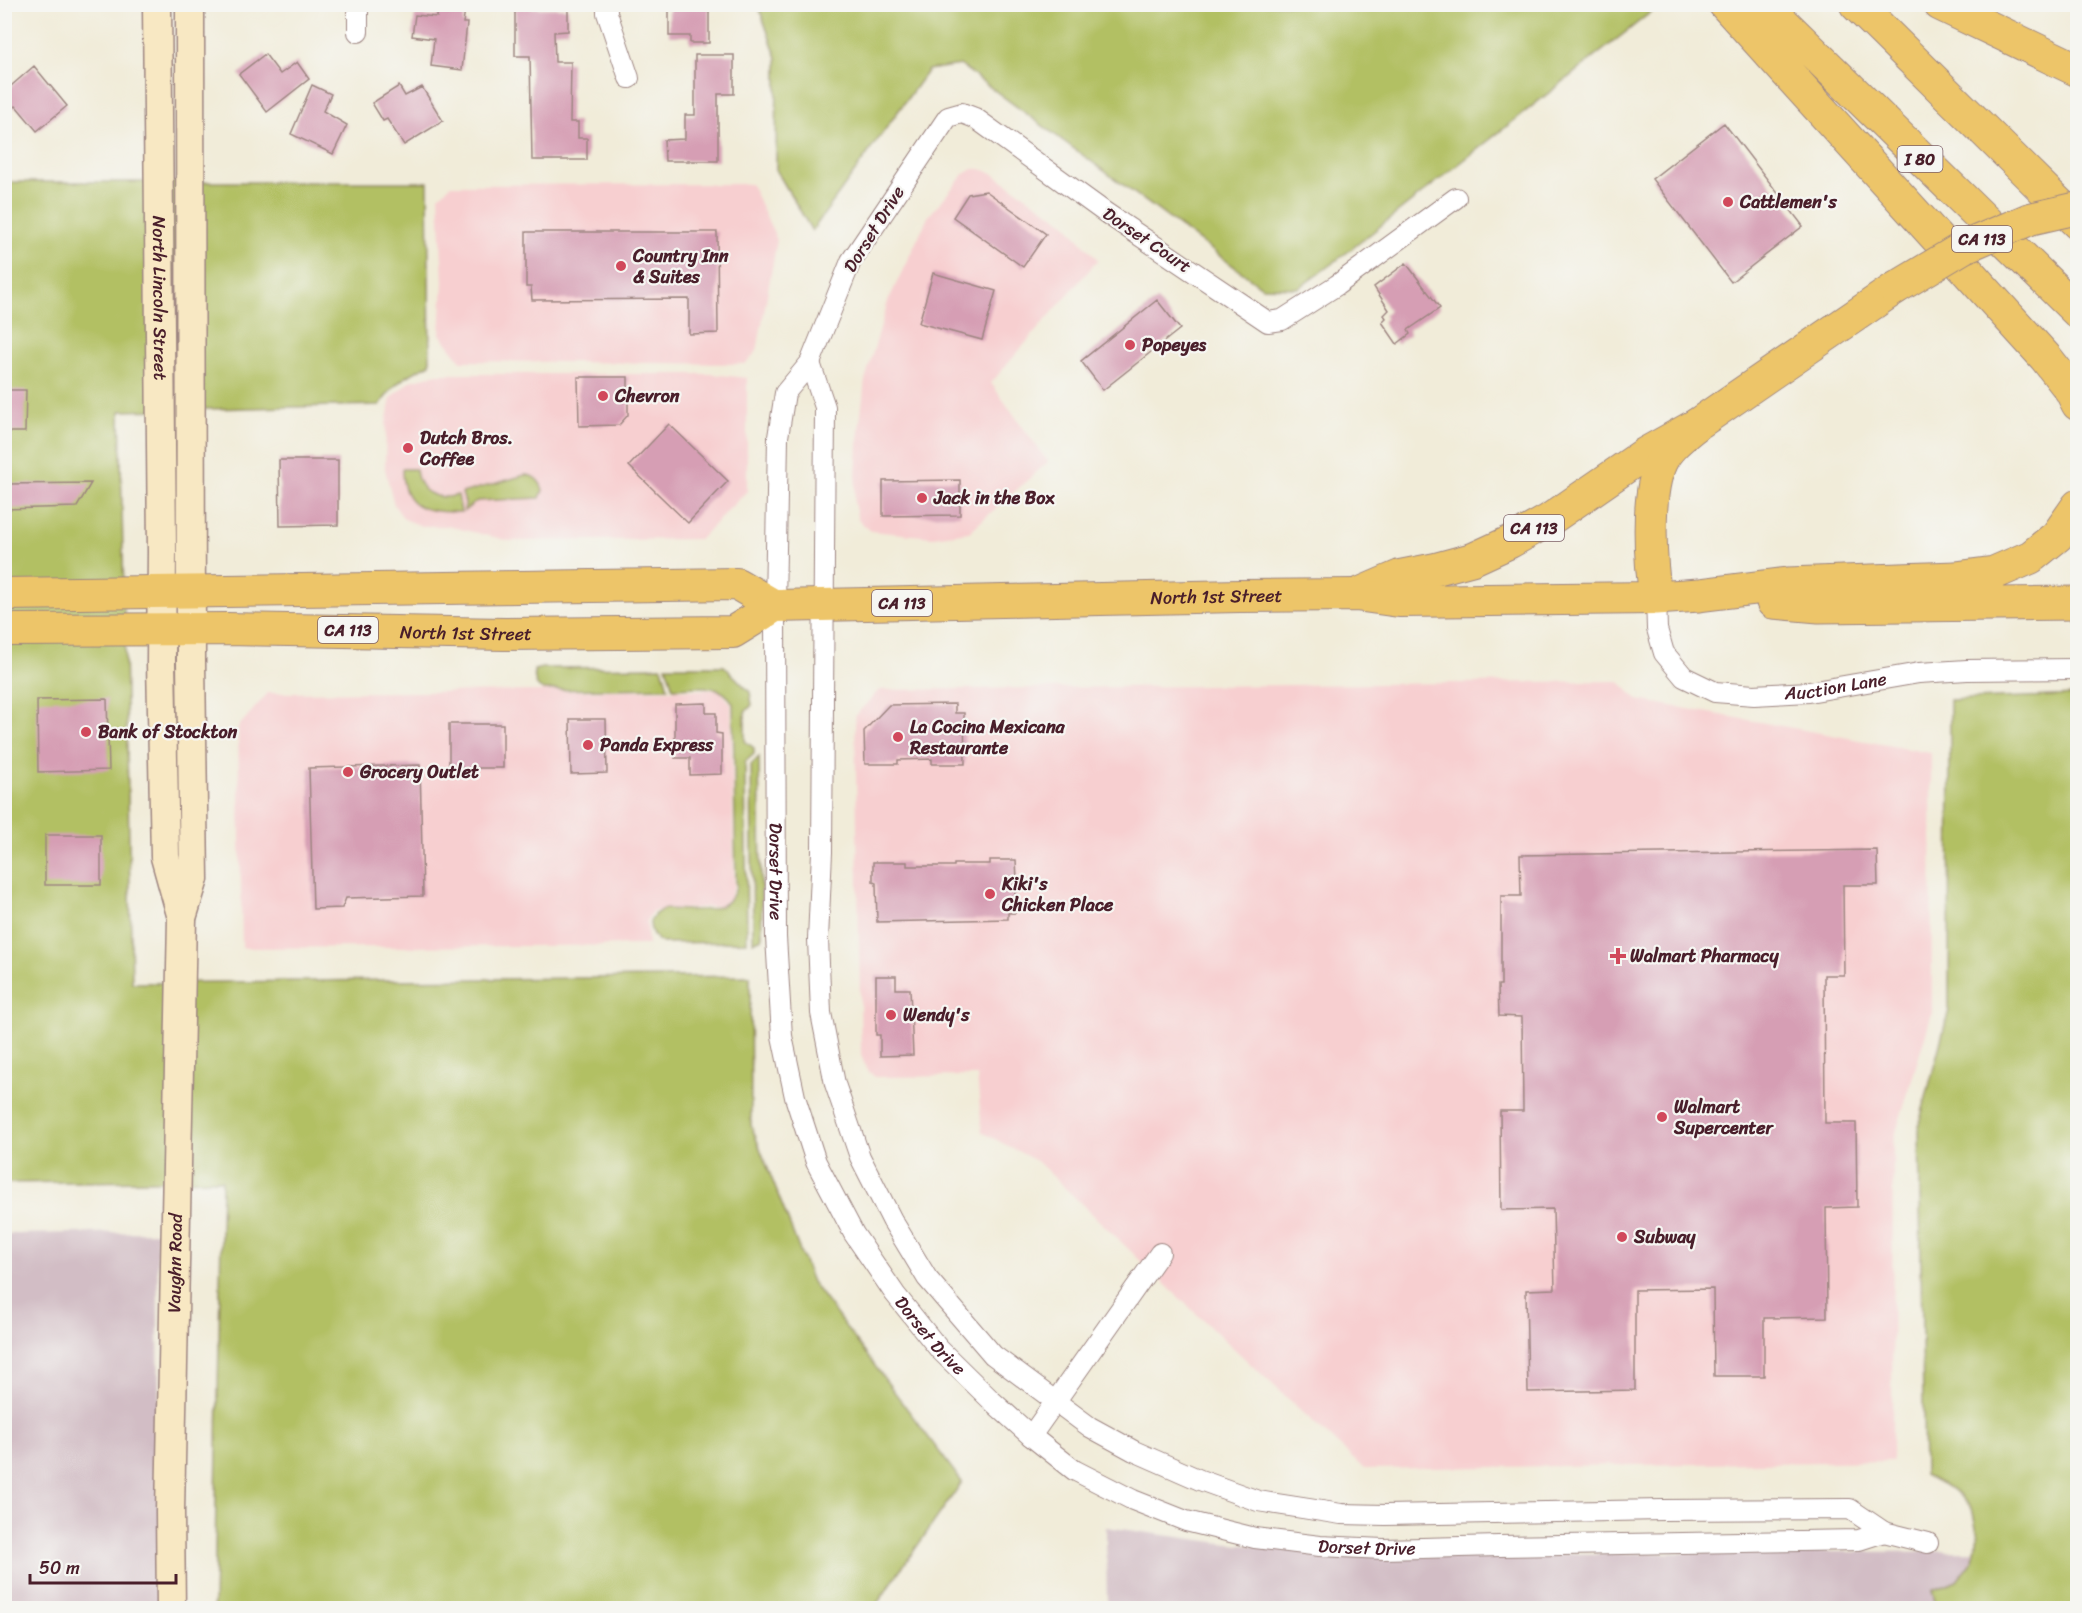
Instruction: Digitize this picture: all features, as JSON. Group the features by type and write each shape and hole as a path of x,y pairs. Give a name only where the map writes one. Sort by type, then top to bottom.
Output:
{"highway":[{"path":"1725,4 2046,358 2071,390 2078,404"},
{"name":"I 80","path":"1764,4 2078,312"},
{"path":"1856,4 2078,223"},
{"path":"1940,4 2078,70"},
{"path":"2032,179 2078,207"},
{"path":"1699,595 1787,584 1956,578 1994,573 2031,557 2057,536 2078,506"},
{"name":"CA 113","path":"1656,598 1699,595 1818,606 2078,603"}],"main road":[{"name":"CA 113","path":"1356,595 1400,576 1473,559 1510,542 1549,520 1646,453 1696,425 1894,289 1964,247 2030,219 2078,207"},
{"path":"1656,598 1651,571 1654,485 1661,462 1670,448 1696,425"},
{"path":"4,594 737,584 775,606"},
{"name":"North 1st Street","path":"4,630 176,628 504,634 734,632 775,606 824,604 1356,595 1399,601 1656,598"}],"street":[{"name":"North Lincoln Street","path":"157,4 177,592"},
{"name":"North Lincoln Street","path":"177,592 190,4"},
{"path":"358,4 358,32"},
{"path":"607,4 607,14 629,78"},
{"name":"Dorset Court","path":"962,113 975,118 1106,213 1268,322 1282,320 1336,285 1455,198"},
{"name":"Dorset Drive","path":"962,113 948,117 851,261 810,363 785,393 778,436 775,606 777,957 782,1036 795,1097 816,1162 854,1234 895,1294 939,1349 1031,1436 1074,1470 1133,1500 1186,1521 1256,1538 1320,1546 1383,1550 1858,1540 1884,1532"},
{"name":"Dorset Drive","path":"810,363 825,407 822,852 818,939 821,1013 835,1084 860,1157 892,1220 927,1278 993,1355 1090,1427 1134,1451 1200,1480 1258,1501 1341,1514 1385,1515 1850,1509 1884,1532 1928,1544"},
{"name":"Vaughn Road","path":"171,1608 170,1502 182,918 165,857 177,592"},
{"name":"Auction Lane","path":"1656,598 1657,629 1664,653 1684,677 1715,692 1754,695 1809,692 1919,673 2078,669"},
{"path":"1031,1436 1160,1253"}],"shaded area":[{"path":"972,169 992,173 1065,223 1098,260 991,383 1048,462 969,532 933,537 871,531 858,520 854,503 865,380 888,301 928,217 964,174"},
{"path":"751,184 777,240 757,351 745,364 461,361 440,334 443,282 439,196 451,185"},
{"path":"437,374 711,374 747,378 747,491 700,539 510,541 448,526 422,526 404,519 394,505 385,469 386,424 391,398 410,381"},
{"path":"1619,681 1638,700 1931,753 1932,1013 1893,1142 1892,1461 1364,1469 1173,1292 1038,1162 982,1132 977,1076 875,1077 866,1069 861,1054 855,716 879,690"},
{"path":"714,690 721,692 731,704 734,886 729,899 720,906 652,911 647,920 648,945 242,948 238,727 268,693"},
{"path":"157,1232 161,1608 5,1608 4,1234"},
{"path":"1106,1527 1229,1544 1388,1555 1990,1551 1991,1608 1107,1608"}],"green space":[{"path":"758,4 1660,5 1299,288 1262,287 960,65 928,70 812,231 776,170 777,58"},
{"path":"4,182 428,182 430,364 401,380 380,405 120,411 132,983 750,976 751,1125 812,1282 962,1482 874,1608 214,1608 222,1180 5,1183"},
{"path":"402,469 416,469 420,484 436,496 458,495 461,512 427,509 412,501 406,493"},
{"path":"525,475 534,477 540,484 543,490 540,498 477,501 464,511 465,503 462,493"},
{"path":"666,666 724,666 750,692 752,705 745,712 745,741 754,748 754,754 745,762 747,942 663,943 653,935 651,929 650,921 663,909 706,910 716,908 725,904 732,897 736,887 733,704 722,692 715,689 707,687 673,688"},
{"path":"662,667 668,688 544,690 537,685 534,670 542,668"},
{"path":"2077,695 2077,1608 1937,1608 1932,1591 1957,1581 1973,1560 1978,1536 1972,1508 1954,1490 1924,1475 1919,1124 1949,1010 1950,700"},
{"path":"759,757 762,938 753,942 751,765"}],"building":[{"path":"669,4 709,4 709,43 690,43 690,36 669,36"},
{"path":"438,6 465,9 463,23 467,23 462,70 431,66 434,39 412,36 415,15 437,17"},
{"path":"515,8 568,8 568,31 554,32 555,62 571,62 570,122 578,122 578,138 587,138 587,160 532,160 530,56 515,56"},
{"path":"265,54 280,74 297,62 309,79 267,112 239,74"},
{"path":"695,55 734,55 734,94 718,94 718,161 665,161 664,140 685,139 685,115 695,115"},
{"path":"34,66 67,106 37,131 16,106 12,109 4,100 4,92"},
{"path":"312,85 331,94 323,111 347,125 333,154 291,134"},
{"path":"399,86 405,96 422,87 443,121 404,145 387,119 383,121 372,103"},
{"name":"Cattlemen's","path":"1724,123 1803,226 1731,282 1652,179"},
{"path":"986,191 1046,234 1023,267 953,217 968,194"},
{"name":"Country Inn & Suites","path":"526,232 717,232 718,333 689,334 689,299 532,300 531,287 526,287"},
{"path":"1406,263 1440,308 1408,330 1410,334 1397,344 1382,322 1389,310 1374,287"},
{"path":"933,273 996,291 982,340 919,323"},
{"name":"Popeyes","path":"1157,300 1180,329 1103,390 1081,361"},
{"name":"Chevron","path":"578,377 628,377 628,415 619,425 579,426"},
{"path":"4,390 26,390 25,432 4,432"},
{"path":"669,424 728,481 688,523 629,466"},
{"path":"279,460 338,460 338,525 280,526"},
{"name":"Jack in the Box","path":"960,480 960,515 883,516 883,481"},
{"path":"91,483 77,507 4,509 4,484"},
{"path":"107,699 109,770 38,772 37,700"},
{"path":"706,703 706,713 716,713 716,733 722,734 722,774 690,775 690,758 675,758 675,704"},
{"path":"955,704 955,713 964,713 965,764 932,764 932,759 898,760 898,764 865,764 864,731 889,705"},
{"path":"570,719 606,719 607,773 571,774"},
{"path":"449,724 503,724 503,768 449,768"},
{"path":"420,765 423,896 346,898 342,908 313,909 309,768"},
{"path":"45,835 101,835 101,885 45,885"},
{"name":"Walmart Supercenter","path":"1877,850 1878,885 1843,885 1844,975 1824,975 1825,1123 1856,1123 1857,1207 1826,1208 1827,1317 1764,1318 1764,1376 1714,1376 1713,1289 1635,1290 1635,1390 1528,1392 1526,1290 1555,1289 1553,1209 1501,1210 1500,1111 1523,1111 1522,1017 1499,1016 1501,896 1521,896 1520,855"},
{"path":"990,860 1016,860 1015,913 1008,913 1008,919 877,922 873,862 907,862 907,866 954,866 954,864 990,864"},
{"name":"Wendy's","path":"876,976 896,976 896,989 910,989 913,1055 880,1056 880,1035 876,1035"}],"place":[{"name":"Cattlemen's","path":"1728,202"},
{"name":"Country Inn & Suites","path":"621,266"},
{"name":"Popeyes","path":"1130,345"},
{"name":"Chevron","path":"603,396"},
{"name":"Dutch Bros. Coffee","path":"408,448"},
{"name":"Jack in the Box","path":"922,498"},
{"name":"Bank of Stockton","path":"86,732"},
{"name":"La Cocina Mexicana Restaurante","path":"898,737"},
{"name":"Panda Express","path":"588,745"},
{"name":"Grocery Outlet","path":"348,772"},
{"name":"Kiki's Chicken Place","path":"990,894"},
{"name":"Walmart Pharmacy","path":"1618,956"},
{"name":"Wendy's","path":"891,1015"},
{"name":"Walmart Supercenter","path":"1662,1117"},
{"name":"Subway","path":"1622,1237"}]}
